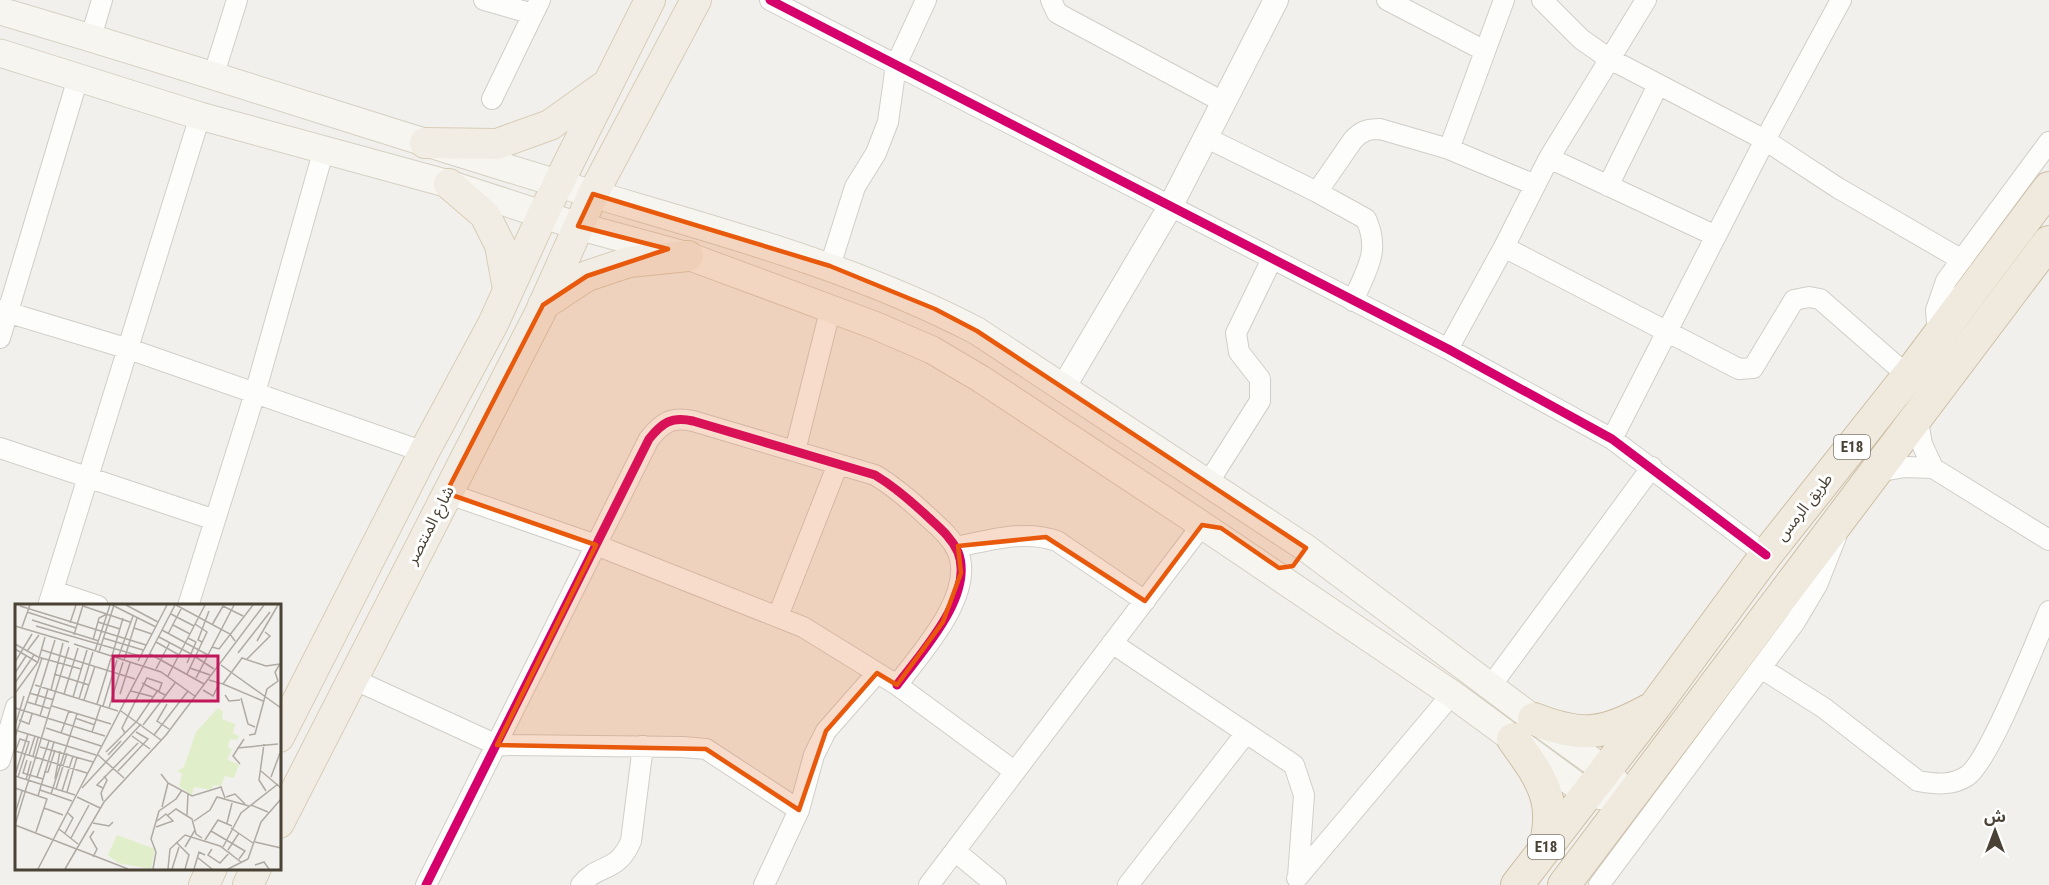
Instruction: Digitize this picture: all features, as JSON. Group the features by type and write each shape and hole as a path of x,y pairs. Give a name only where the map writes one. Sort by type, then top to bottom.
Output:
{"highway":[{"name":"طريق الرمس","path":"1564,885 1615,790 1655,706 1766,555 1908,376 2049,188"},
{"name":"طريق الرمس","path":"1517,885 1544,850 1615,790 1839,520 2049,242"},
{"path":"1544,850 1550,822 1547,794 1535,769 1523,729 1596,732 1613,728 1655,706"}],"main road":[{"path":"280,735 424,452 493,324 543,214 650,0"},
{"name":"شارع المنتصر","path":"280,821 543,305 593,194 696,0"},
{"path":"0,11 91,37 559,184 703,225 830,266 956,320 1306,548 1490,687 1523,729"},
{"path":"0,53 200,116 449,184 578,226 688,256 874,325 932,350 981,379 1202,525 1452,694 1523,729 1615,790"},
{"path":"425,143 497,144 550,125 611,81"},
{"path":"449,184 485,215 500,245 508,289"},
{"path":"543,305 587,276 629,262 688,256"},
{"path":"1202,525 1221,528 1279,568 1293,566 1306,548"},
{"path":"204,885 212,870"},
{"path":"248,885 255,870"}],"street":[{"path":"91,37 102,0"},
{"path":"213,77 237,0"},
{"path":"484,0 537,7 492,99"},
{"path":"770,0 1448,349 1612,439 1766,555"},
{"path":"830,266 855,187 876,153 888,122 896,66 926,0"},
{"path":"1051,0 1057,14 1223,102"},
{"path":"1063,388 1170,207 1276,0"},
{"path":"1387,0 1485,51"},
{"path":"1449,149 1504,0"},
{"path":"1542,0 1581,39 1608,58 1765,140 1838,188 1962,260"},
{"path":"1448,349 1504,247 1549,158 1608,58 1646,0"},
{"path":"1612,439 1765,140 1841,0"},
{"path":"0,338 4,311 78,78"},
{"path":"1608,186 1658,85"},
{"path":"84,604 50,599 200,116"},
{"path":"1317,192 1353,140 1359,133 1370,129 1380,129 1449,149 1535,185"},
{"path":"1204,137 1317,192 1366,219 1374,252 1353,301"},
{"path":"1938,336 1936,310 1939,295 2049,142"},
{"path":"189,604 255,393 324,149"},
{"path":"1549,158 1716,236"},
{"path":"1504,247 1666,333 1747,371 1754,368 1794,300 1809,297 1820,299 1908,376"},
{"path":"1208,483 1260,401 1260,379 1239,352 1236,333 1272,259"},
{"path":"795,451 830,310"},
{"path":"4,311 129,349 424,452"},
{"path":"1917,417 1922,444 1933,468"},
{"path":"426,885 649,439 659,426 671,419 693,421 874,475 899,490 949,536 958,554 961,573 956,597 943,622 897,685"},
{"path":"0,448 215,520"},
{"path":"778,616 838,464"},
{"path":"1490,687 1652,467"},
{"path":"1876,472 1905,467 1933,468 2049,540"},
{"path":"446,493 596,545 803,627 897,685 1014,771"},
{"path":"1599,885 1795,622 1817,585 1834,542 1839,520"},
{"path":"929,885 1202,525"},
{"path":"954,547 1023,536 1046,537 1057,541 1145,601"},
{"path":"1761,668 1824,708 1918,781 1936,784 1952,782 1969,775 1993,737 2049,611"},
{"path":"1112,643 1294,765 1300,777 1304,795 1295,881"},
{"path":"764,885 799,810 814,755 826,731 877,673"},
{"path":"352,679 497,745 706,749 799,810"},
{"path":"1295,881 1452,694"},
{"path":"0,699 15,706"},
{"path":"0,760 15,709"},
{"path":"1128,885 1246,734"},
{"path":"580,885 592,875 616,864 625,855 631,841 643,746"},
{"path":"955,851 996,885"}],"highlighted area":[{"path":"593,194 830,266 935,309 977,331 1306,548 1293,566 1279,568 1221,528 1202,525 1145,601 1046,537 958,546 961,573 943,622 897,685 877,673 826,731 799,810 706,749 497,745 596,545 446,493 543,305 587,276 668,249 578,226"}],"cycle path":[{"path":"770,0 1448,349 1612,439 1766,555"},
{"path":"426,885 649,439 668,422 679,419 693,421 875,475 909,500 949,537 958,552 961,569 959,586 943,623 897,685"}]}
